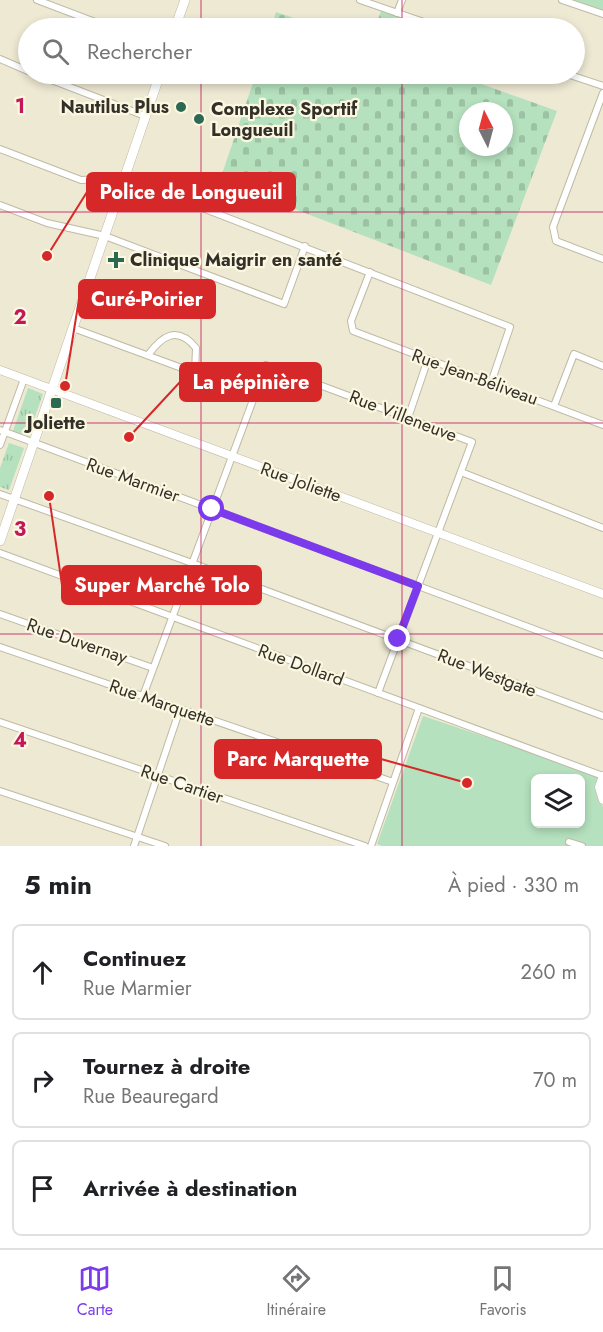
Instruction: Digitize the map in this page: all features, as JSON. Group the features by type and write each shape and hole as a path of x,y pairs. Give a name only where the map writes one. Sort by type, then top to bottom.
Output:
{"main road":[{"path":"179,18 185,0"},
{"path":"0,541 157,84"}],"street":[{"path":"37,0 85,18"},
{"path":"360,0 412,18"},
{"path":"397,13 402,0"},
{"path":"562,0 603,14"},
{"path":"0,59 18,66"},
{"path":"585,80 603,86"},
{"path":"62,84 146,116"},
{"path":"603,93 553,227 556,241 603,259"},
{"path":"0,149 81,180 124,177 510,327 490,383"},
{"path":"0,205 47,223 105,236 284,304 305,246"},
{"name":"Rue Jean-Béliveau","path":"370,272 351,326 353,331 603,425"},
{"path":"73,328 255,395 143,696"},
{"path":"148,356 159,342 174,334 190,341 196,348 195,373"},
{"path":"554,406 574,354 603,366"},
{"path":"408,418 429,359"},
{"name":"Rue Villeneuve","path":"255,395 266,365 408,418 472,442 461,472"},
{"name":"Rue Joliette","path":"0,370 603,594"},
{"path":"0,445 2,430 24,379"},
{"name":"Rue Marmier","path":"2,430 33,444 603,655"},
{"path":"378,693 461,472 603,528"},
{"name":"Rue Westgate","path":"0,494 603,716"},
{"name":"Rue Dollard","path":"0,553 603,776"},
{"name":"Rue Duvernay","path":"0,614 153,668"},
{"name":"Rue Marquette","path":"0,647 393,782"},
{"path":"371,846 419,708"},
{"path":"134,846 180,709"},
{"name":"Rue Cartier","path":"0,722 365,846"},
{"path":"603,776 599,787 603,800"},
{"path":"0,791 165,846"},
{"path":"569,842 582,846"}],"green space":[{"path":"562,0 603,0 603,14"},
{"path":"382,8 402,15 401,18 378,18"},
{"path":"276,12 294,18 274,18"},
{"path":"253,84 481,84 557,111 491,285 220,180"},
{"path":"28,388 43,394 28,436 13,431"},
{"path":"9,443 24,448 9,490 0,487 0,468"},
{"path":"423,716 603,776 599,798 603,807 603,846 581,846 569,842 568,846 382,846 377,844"}],"place":[{"name":"Nautilus Plus","path":"181,107"},
{"name":"Complexe Sportif Longueuil","path":"199,119"},
{"name":"Police de Longueuil","path":"47,256"},
{"name":"Clinique Maigrir en santé","path":"116,260"},
{"name":"Curé-Poirier","path":"65,386"},
{"name":"Joliette","path":"56,403"},
{"name":"La pépinière","path":"129,437"},
{"name":"Super Marché Tolo","path":"49,496"},
{"name":"Parc Marquette","path":"467,783"}],"route":[{"path":"212,509 418,586 398,639"}]}
